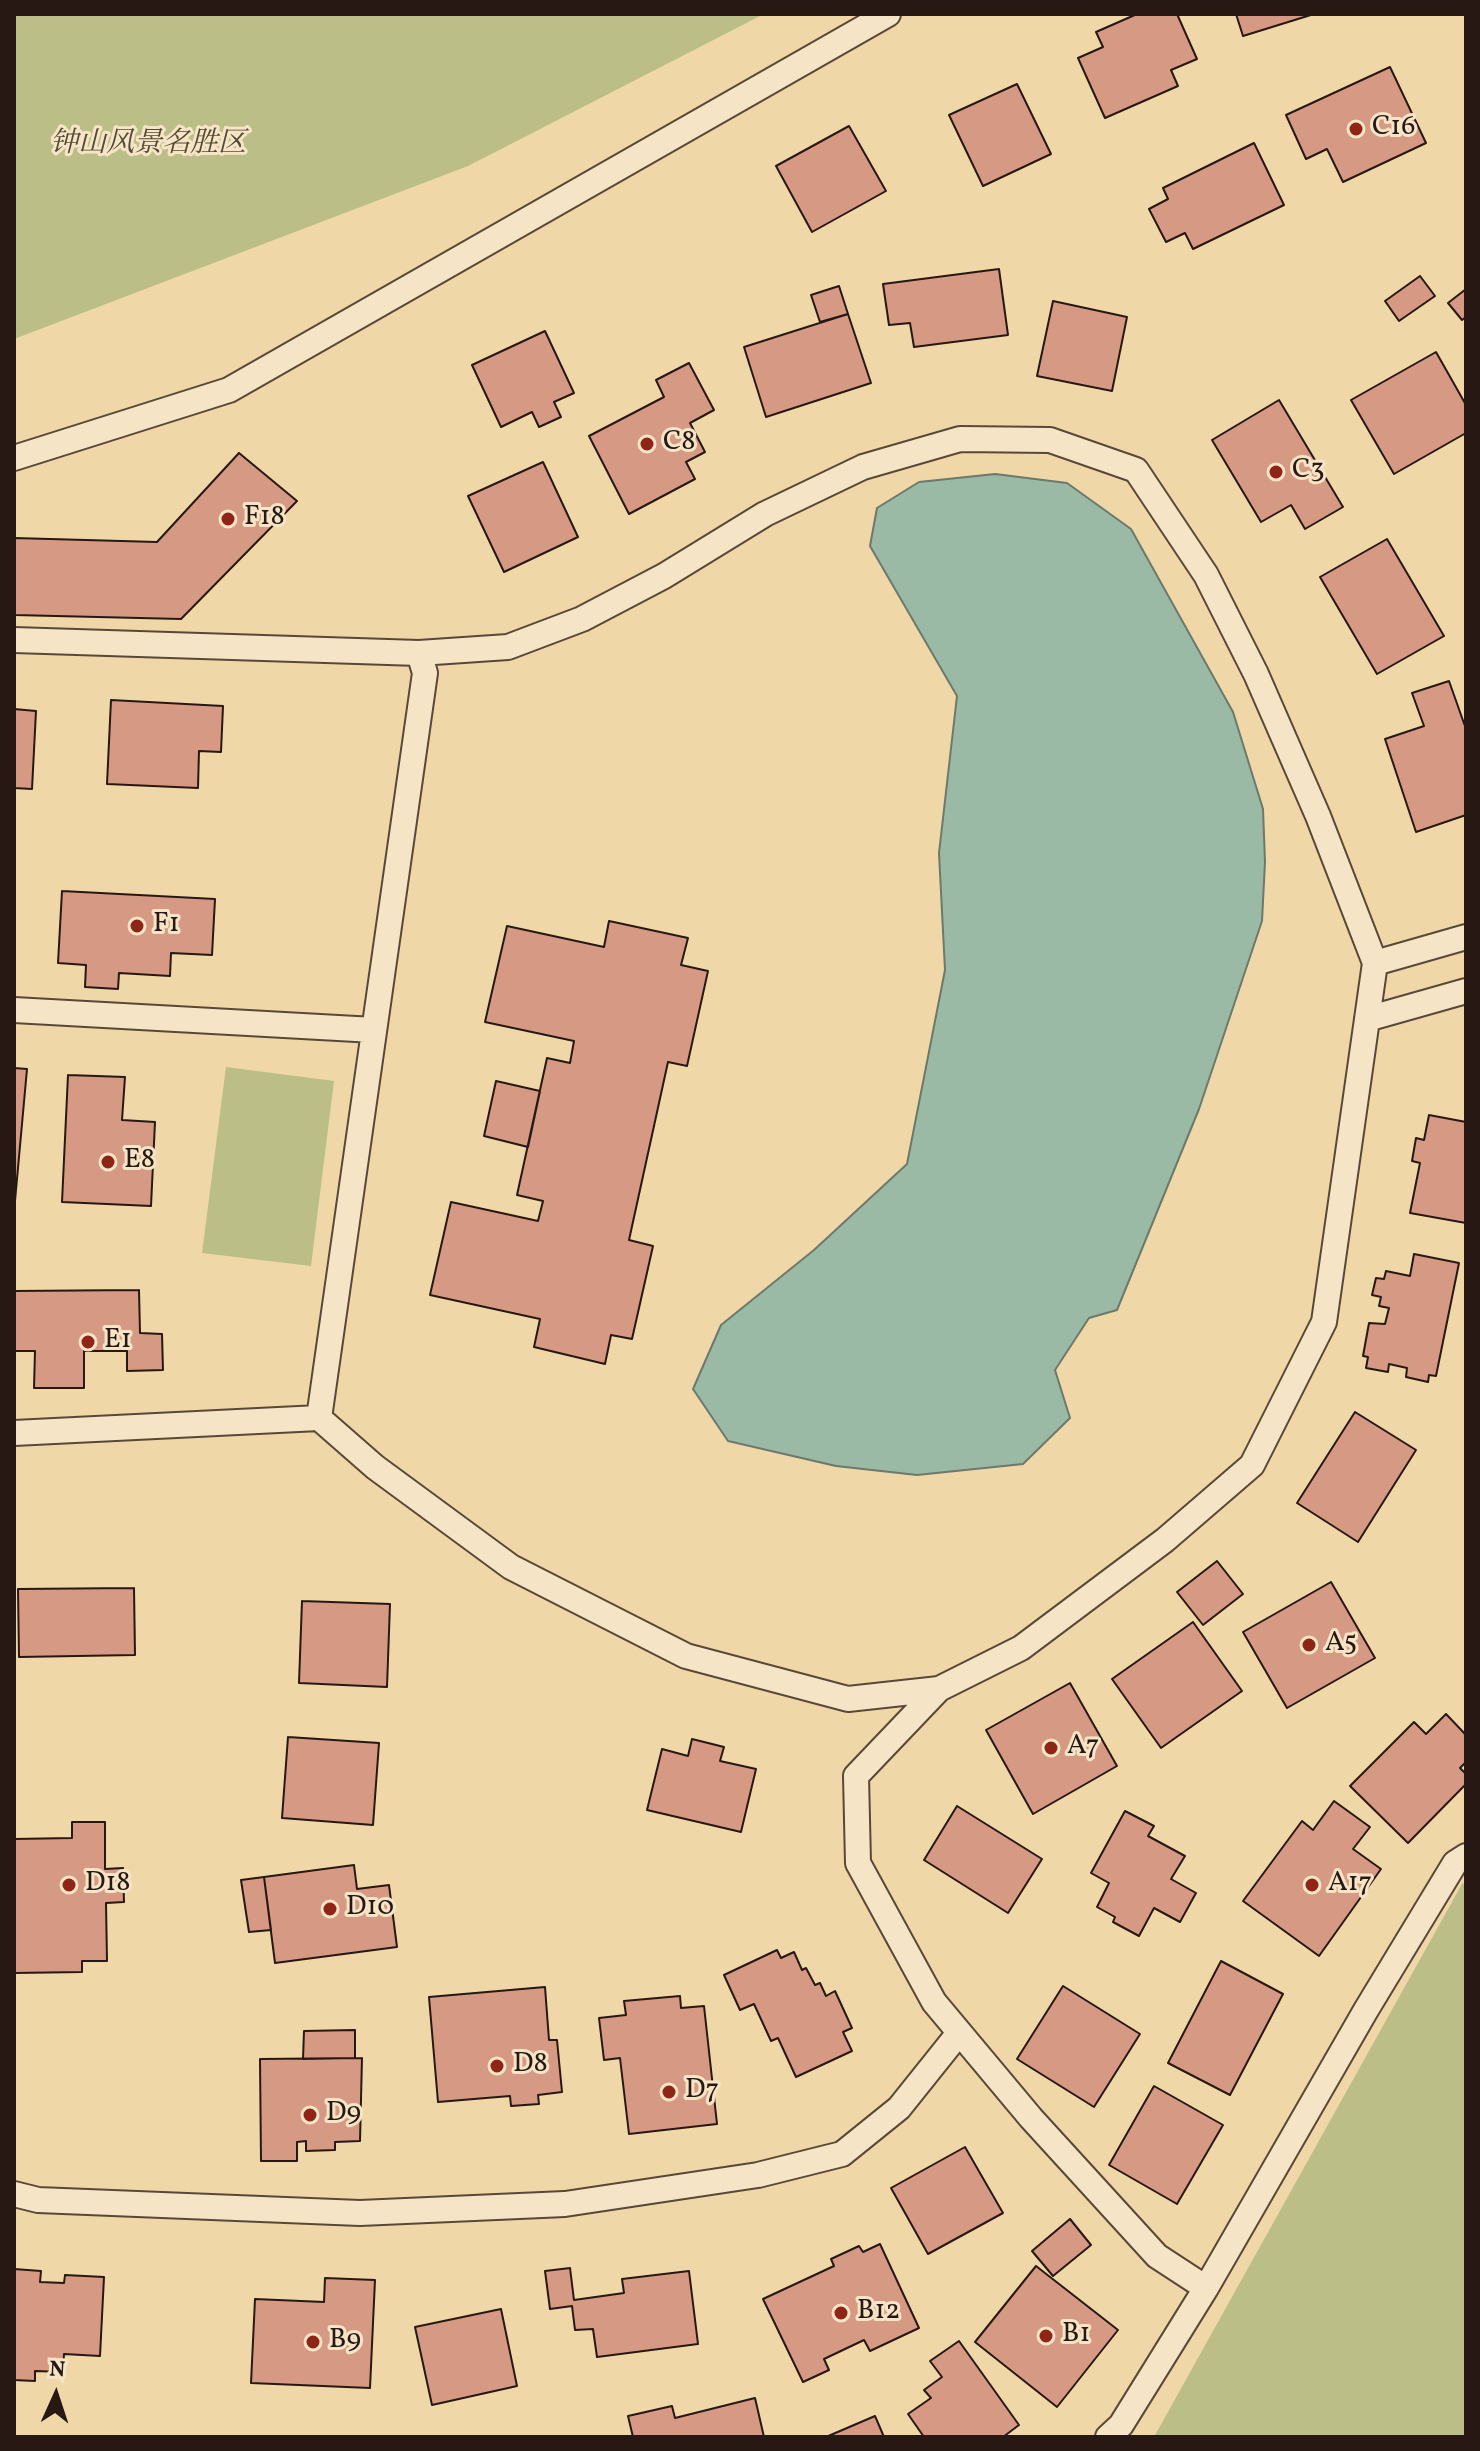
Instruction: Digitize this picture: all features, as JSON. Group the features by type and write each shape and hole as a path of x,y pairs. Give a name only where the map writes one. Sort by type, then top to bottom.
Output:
{"lane":[{"path":"14,458 229,390 888,14"},
{"path":"14,640 419,653 508,647 582,619 664,576 765,514 863,467 960,439 1050,440 1136,470 1206,575 1256,674 1318,816 1375,963 1324,1322 1252,1465 1165,1540 1021,1648 939,1689 856,1776 858,1863 934,2002 959,2033 1031,2118 1157,2256 1206,2288"},
{"path":"319,1418 425,673 419,653"},
{"path":"1375,963 1466,937"},
{"path":"1367,1019 1466,991"},
{"path":"14,1010 374,1030"},
{"path":"14,1433 319,1418 375,1467 511,1567 686,1656 848,1699 939,1689"},
{"path":"1108,2437 1121,2425 1206,2288 1455,1863 1466,1856"},
{"path":"14,2194 38,2200 360,2213 565,2204 758,2175 842,2154 899,2108 959,2033"}],"green space":[{"name":"钟山风景名胜区","path":"14,14 764,14 468,166 14,339"},
{"path":"226,1067 334,1081 311,1266 202,1253"},
{"path":"1466,1882 1466,2437 1154,2437 1462,1884"}],"shaded area":[{"path":"995,474 1067,483 1131,529 1233,712 1263,809 1265,862 1262,921 1199,1109 1117,1310 1089,1318 1055,1370 1070,1418 1023,1464 917,1475 836,1466 728,1441 693,1389 721,1325 814,1250 907,1164 945,970 939,853 957,696 870,546 877,508 919,482"}],"building":[{"path":"1137,14 1177,14 1197,59 1171,70 1178,86 1105,118 1078,58 1103,47 1096,32"},
{"path":"1236,14 1314,14 1243,36"},
{"name":"C16","path":"1390,67 1426,143 1343,182 1327,149 1306,159 1286,115"},
{"path":"1017,84 1051,154 983,186 949,115"},
{"path":"849,126 886,191 812,232 776,166"},
{"path":"1254,143 1284,205 1193,249 1185,233 1166,242 1149,209 1168,199 1163,188"},
{"path":"999,269 1008,335 914,347 910,323 889,325 883,284"},
{"path":"1420,276 1435,296 1399,321 1385,301"},
{"path":"839,286 848,314 820,322 811,295"},
{"path":"1466,289 1466,317 1462,320 1448,303"},
{"path":"1053,301 1127,317 1112,391 1037,376"},
{"path":"848,314 871,383 766,417 744,347"},
{"path":"545,331 574,393 554,402 561,417 539,427 532,412 501,427 472,365"},
{"path":"1436,352 1466,405 1466,433 1394,474 1351,400"},
{"name":"C8","path":"689,363 714,410 690,423 705,452 686,462 695,479 629,514 589,436 664,397 656,380"},
{"name":"C3","path":"1279,400 1343,507 1305,529 1291,505 1261,522 1212,440"},
{"name":"F18","path":"239,453 297,501 181,619 14,615 14,538 157,542"},
{"path":"543,462 578,537 504,572 468,496"},
{"path":"1387,539 1444,636 1377,674 1320,577"},
{"path":"1449,681 1466,729 1466,815 1416,832 1385,739 1424,726 1412,693"},
{"path":"111,700 223,706 221,752 199,751 198,788 107,784"},
{"path":"14,709 36,711 32,789 14,788"},
{"name":"F1","path":"62,891 215,899 212,955 171,953 170,976 119,973 118,989 85,987 86,965 58,963"},
{"path":"609,921 688,938 681,965 708,971 687,1066 668,1062 629,1240 653,1246 632,1339 611,1335 605,1364 534,1347 540,1319 430,1295 451,1202 538,1221 543,1201 517,1195 547,1058 570,1063 574,1041 485,1022 507,926 604,947"},
{"path":"14,1068 27,1069 15,1201 14,1201"},
{"name":"E8","path":"68,1075 125,1077 122,1120 155,1122 151,1206 62,1202"},
{"path":"496,1081 540,1091 528,1147 484,1136"},
{"path":"1429,1115 1466,1122 1466,1223 1410,1213 1420,1163 1412,1161 1416,1138 1424,1140"},
{"path":"1414,1254 1459,1263 1436,1376 1429,1375 1428,1382 1406,1377 1407,1368 1389,1364 1388,1372 1366,1368 1368,1357 1363,1356 1369,1323 1385,1324 1389,1308 1379,1306 1381,1297 1372,1295 1376,1278 1384,1279 1386,1271 1410,1276"},
{"name":"E1","path":"139,1290 140,1333 162,1334 163,1370 127,1371 127,1351 84,1351 84,1388 34,1388 35,1351 14,1351 14,1291"},
{"path":"1355,1412 1416,1450 1358,1542 1297,1503"},
{"path":"1217,1561 1243,1594 1203,1625 1177,1592"},
{"name":"A5","path":"1331,1582 1375,1658 1287,1708 1243,1632"},
{"path":"134,1588 135,1655 19,1657 18,1589"},
{"path":"302,1601 390,1604 387,1687 299,1683"},
{"path":"1193,1622 1242,1691 1161,1748 1112,1679"},
{"name":"A7","path":"1070,1683 1117,1766 1033,1814 986,1730"},
{"path":"1446,1714 1466,1735 1466,1762 1460,1768 1466,1774 1466,1784 1408,1843 1350,1786 1414,1722 1426,1734"},
{"path":"288,1737 379,1743 373,1825 282,1818"},
{"path":"692,1739 724,1747 720,1761 756,1769 741,1832 647,1810 662,1749 688,1756"},
{"name":"A17","path":"1334,1801 1370,1827 1353,1849 1381,1869 1319,1956 1243,1901 1302,1821 1313,1830"},
{"path":"957,1806 1042,1859 1008,1913 924,1860"},
{"path":"1125,1811 1154,1826 1148,1836 1185,1856 1171,1879 1196,1893 1180,1922 1154,1908 1139,1936 1113,1922 1115,1917 1097,1907 1109,1883 1091,1873"},
{"name":"D18","path":"72,1822 105,1822 105,1869 123,1868 124,1902 106,1903 107,1961 82,1961 82,1972 14,1973 14,1839 72,1838"},
{"name":"D10","path":"354,1865 357,1889 389,1885 397,1947 275,1963 264,1877"},
{"path":"264,1877 271,1930 249,1932 241,1880"},
{"path":"777,1950 781,1958 794,1952 802,1970 806,1968 815,1985 820,1983 826,1996 835,1991 852,2028 843,2032 852,2051 796,2077 778,2038 771,2041 754,2004 740,2010 724,1975"},
{"path":"1221,1961 1283,1994 1230,2095 1168,2063"},
{"path":"1063,1986 1140,2034 1094,2107 1017,2059"},
{"name":"D8","path":"545,1987 549,2040 557,2040 562,2092 538,2095 539,2104 511,2106 510,2096 438,2102 429,1997"},
{"name":"D7","path":"680,1996 681,2008 704,2006 717,2124 629,2134 620,2058 604,2060 599,2018 626,2015 624,2001"},
{"path":"355,2030 355,2058 303,2059 304,2031"},
{"name":"D9","path":"362,2058 360,2141 335,2142 335,2150 306,2151 306,2141 297,2142 297,2161 261,2161 260,2059"},
{"path":"1154,2086 1223,2125 1177,2204 1109,2165"},
{"path":"965,2147 1003,2213 928,2254 891,2188"},
{"path":"1070,2219 1091,2245 1053,2276 1032,2251"},
{"name":"B12","path":"880,2244 919,2328 870,2351 864,2340 824,2359 829,2370 803,2382 763,2299 834,2266 831,2259 859,2246 863,2252"},
{"name":"B1","path":"1036,2266 1118,2330 1057,2407 975,2342"},
{"path":"570,2268 574,2300 624,2293 622,2279 689,2271 698,2344 597,2357 593,2329 575,2330 572,2306 550,2309 545,2271"},
{"path":"14,2269 41,2271 40,2282 64,2283 65,2275 104,2277 100,2356 64,2354 63,2372 35,2371 35,2381 14,2380"},
{"name":"B9","path":"325,2278 375,2280 370,2388 251,2383 255,2299 324,2302"},
{"path":"501,2309 517,2386 432,2405 415,2327"},
{"path":"959,2341 1019,2425 1003,2437 924,2437 908,2414 931,2398 924,2390 942,2377 930,2361"},
{"path":"755,2398 764,2437 633,2437 628,2416 672,2406 675,2418"},
{"path":"875,2416 884,2437 826,2437"}],"place":[{"name":"C16","path":"1356,129"},
{"name":"C8","path":"647,444"},
{"name":"C3","path":"1276,472"},
{"name":"F18","path":"228,519"},
{"name":"F1","path":"137,926"},
{"name":"E8","path":"108,1162"},
{"name":"E1","path":"88,1342"},
{"name":"A5","path":"1309,1645"},
{"name":"A7","path":"1051,1748"},
{"name":"D18","path":"69,1885"},
{"name":"A17","path":"1312,1885"},
{"name":"D10","path":"330,1909"},
{"name":"D8","path":"497,2066"},
{"name":"D7","path":"669,2092"},
{"name":"D9","path":"310,2115"},
{"name":"B12","path":"841,2313"},
{"name":"B1","path":"1046,2336"},
{"name":"B9","path":"313,2342"}]}
